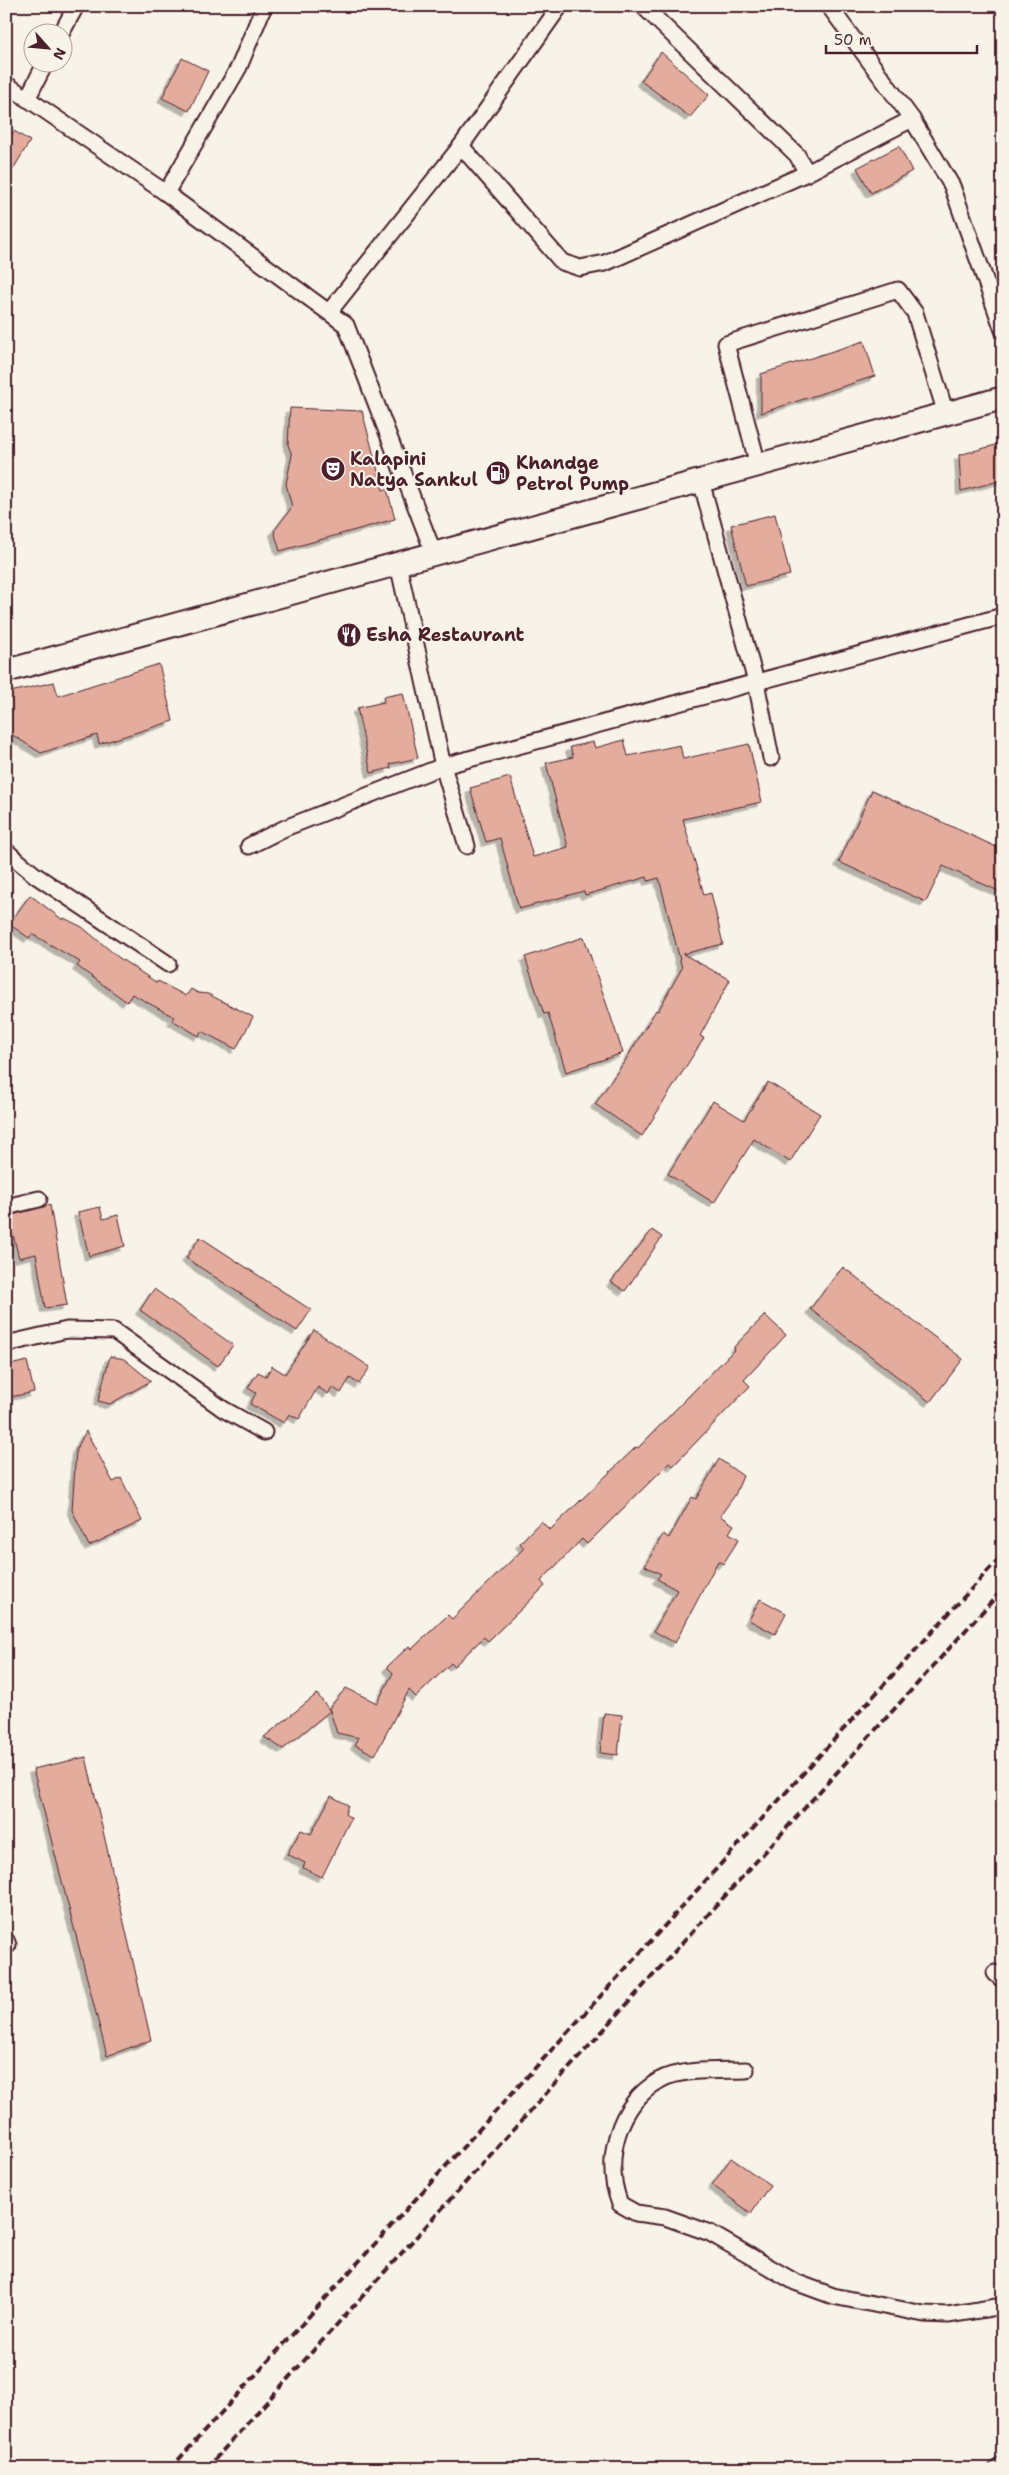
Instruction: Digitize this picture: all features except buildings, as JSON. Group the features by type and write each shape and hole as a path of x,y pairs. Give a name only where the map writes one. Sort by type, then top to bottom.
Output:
{"main road":[{"path":"6,671 1003,398"}],"street":[{"path":"67,22 76,6"},
{"path":"166,193 239,67 264,6"},
{"path":"329,312 461,146 560,6"},
{"path":"643,6 797,154 807,173"},
{"path":"829,6 912,119 952,186 1003,330"},
{"path":"27,98 41,72"},
{"path":"6,84 166,193 346,325 434,554"},
{"path":"461,146 562,262 580,268 605,263 807,173 912,119"},
{"path":"758,465 726,344 898,290 915,312 946,414"},
{"path":"701,481 756,682 771,758"},
{"path":"398,564 443,766 467,846"},
{"path":"249,846 285,828 443,766 1003,616"},
{"path":"6,851 34,875 168,964"},
{"path":"6,1207 39,1199"},
{"path":"6,1344 67,1330 114,1331 223,1409 264,1432"},
{"path":"746,2070 687,2072 660,2080 639,2099 625,2115 615,2137 613,2166 615,2191 620,2204 636,2213 665,2217 710,2233 795,2282 833,2296 924,2314 948,2315 1003,2306"},
{"path":"997,2469 1003,2464"}],"railway":[{"path":"170,2469 1003,1554"},
{"path":"206,2469 1003,1589"}],"place":[{"name":"Kalapini Natya Sankul","path":"333,469"},
{"name":"Khandge Petrol Pump","path":"498,473"},
{"name":"Esha Restaurant","path":"349,635"}]}
